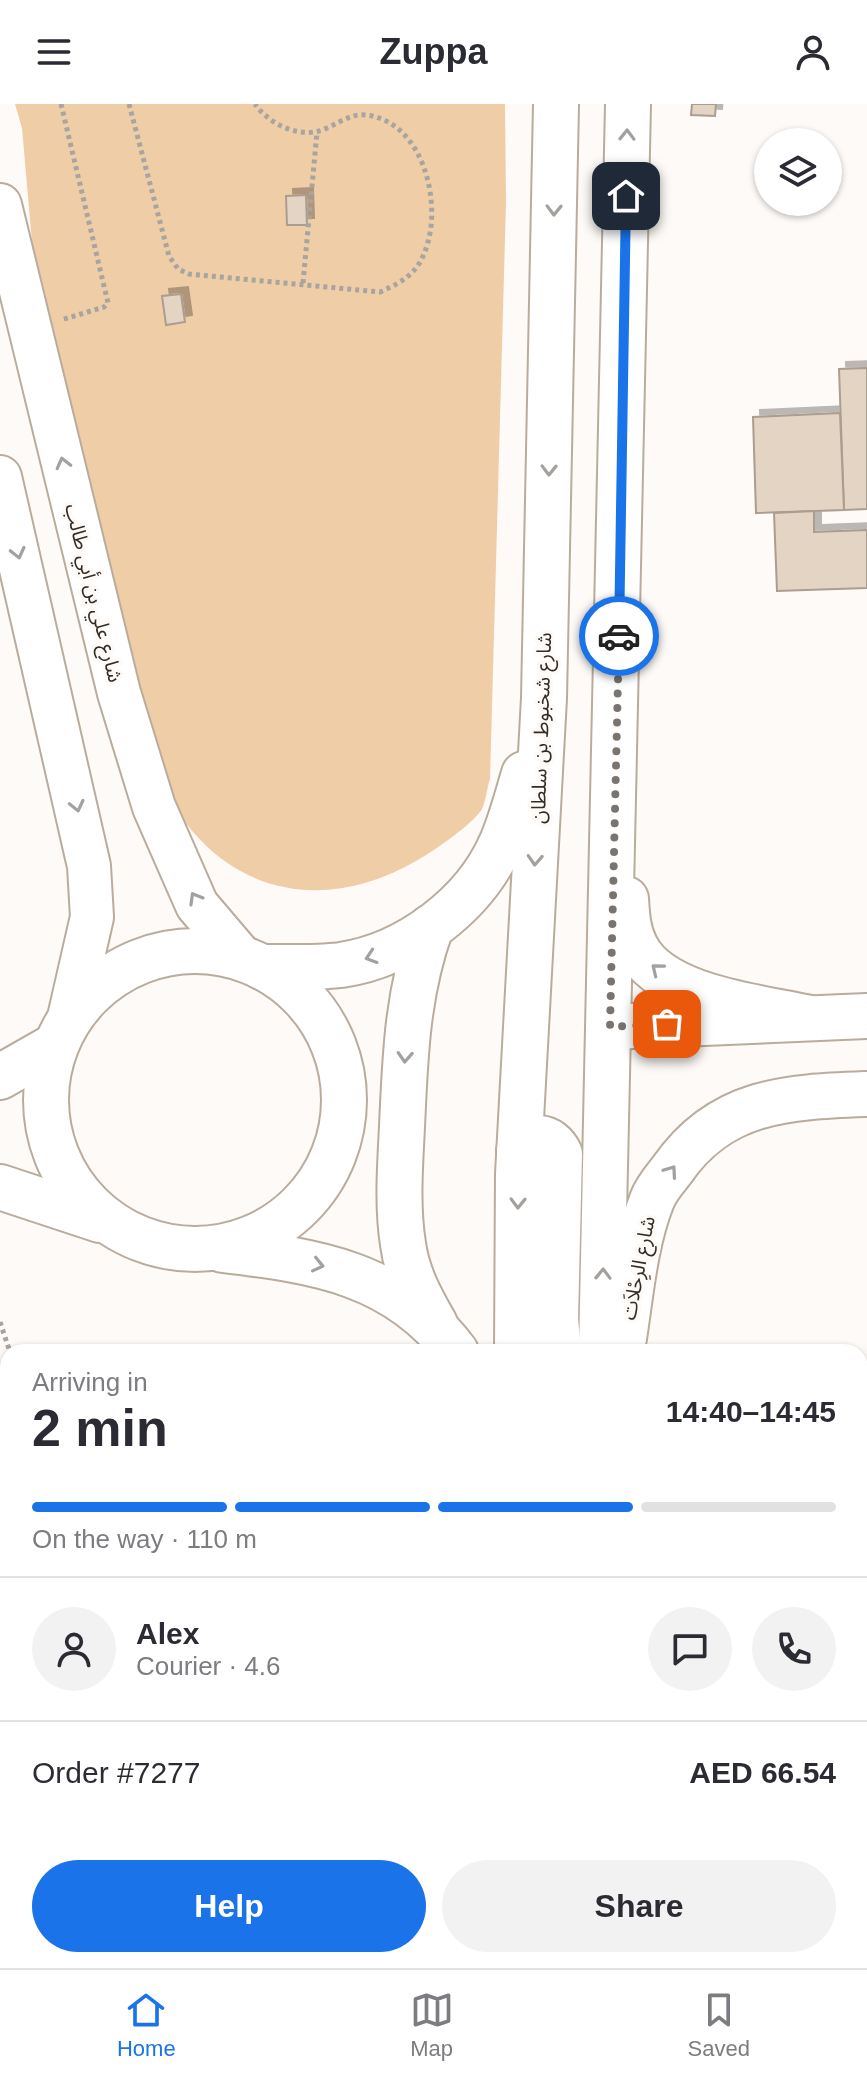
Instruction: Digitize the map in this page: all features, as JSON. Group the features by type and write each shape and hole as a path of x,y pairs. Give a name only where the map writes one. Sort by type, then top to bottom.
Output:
{"main road":[{"name":"شارع شخبوط بن سلطان","path":"517,1344 519,1151 544,698 556,104"},
{"path":"601,1344 617,745 628,104"},
{"name":"شارع علي بن أبي طالب","path":"0,205 119,693 154,807 197,905 252,963"},
{"path":"0,477 89,866 92,917 46,1102 53,1144 71,1184 89,1206 111,1224"},
{"path":"0,1077 62,1033 101,984 144,959 193,951 252,963 341,965 401,946 431,927 467,895 501,845 544,698"},
{"path":"617,745 628,926 637,950 664,976 688,988 810,1018"},
{"path":"431,927 409,1001 399,1190 403,1244 409,1272 416,1292 446,1338"},
{"path":"213,1249 242,1243 268,1231 292,1214 312,1193 328,1168 338,1141 343,1097 336,1054 308,1003 252,963"},
{"path":"610,1027 867,1016"},
{"name":"شارع الرِحْلاَت","path":"623,1344 633,1277 653,1197 700,1137 711,1126 765,1103 812,1096 867,1094"},
{"path":"519,1151 531,1139 540,1137 549,1140 560,1154 556,1320 558,1344"},
{"path":"0,1187 111,1224 160,1246 213,1249 326,1266 398,1295 446,1338"}],"path":[{"path":"30,329 104,307 108,303 61,104"},
{"path":"129,104 169,256 178,269 189,274 380,292 402,282 419,269 429,238 424,162 398,128 380,117 360,114 317,132 285,128 269,121 255,104"},
{"path":"303,283 317,132"},
{"path":"0,1322 7,1344"}],"shaded area":[{"path":"15,104 505,104 506,202 490,779 482,809 471,822 421,858 381,878 341,888 303,890 267,882 233,867 203,843 178,811 157,772 32,242 22,128"}],"building":[{"path":"692,104 716,104 715,116 691,115"},
{"path":"306,195 307,225 287,225 286,196"},
{"path":"181,294 185,322 166,325 162,296"},
{"path":"867,368 867,509 844,510 839,369"},
{"path":"840,413 844,510 756,513 753,417"},
{"path":"814,511 814,532 867,530 867,588 777,591 774,513"}],"way so far":[{"path":"619,636 610,1027 667,1024"}],"route":[{"path":"619,636 626,196"}]}
